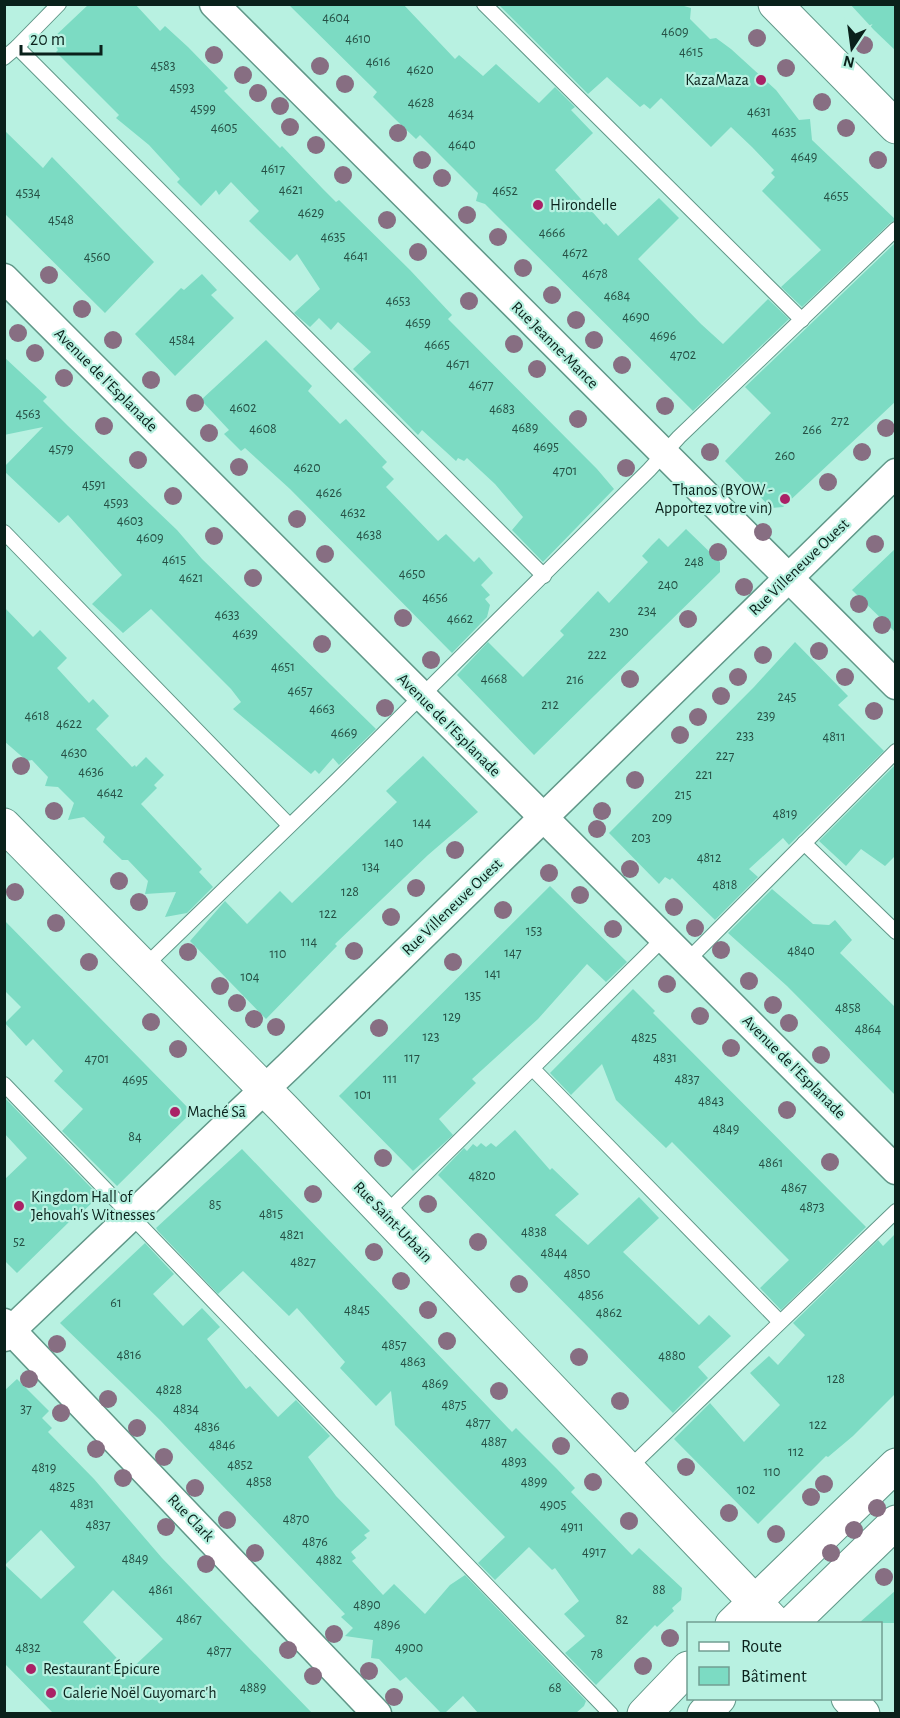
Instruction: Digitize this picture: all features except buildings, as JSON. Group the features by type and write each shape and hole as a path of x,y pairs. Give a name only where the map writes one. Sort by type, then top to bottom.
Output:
{"main road":[{"path":"775,4 896,127"},
{"name":"Rue Saint-Urbain","path":"4,825 385,1214 765,1612"},
{"path":"735,1622 765,1612 896,1465"},
{"path":"792,1622 896,1522"},
{"path":"644,1713 687,1669"},
{"path":"704,1713 716,1700"},
{"path":"850,1700 862,1713"}],"street":[{"name":"Rue Jeanne-Mance","path":"214,4 896,685"},
{"name":"Avenue de l'Esplanade","path":"4,278 896,1170"},
{"name":"Rue Villeneuve Ouest","path":"7,1331 264,1089 896,473"},
{"name":"Rue Clark","path":"7,1331 377,1713"}],"lane":[{"path":"4,58 58,4"},
{"path":"484,4 802,320"},
{"path":"17,47 544,576"},
{"path":"144,967 544,576 664,453 896,230"},
{"path":"4,532 289,825"},
{"path":"688,960 896,751"},
{"path":"804,843 896,932"},
{"path":"385,1214 664,938"},
{"path":"532,1069 780,1322"},
{"path":"4,1084 132,1213 611,1713"},
{"path":"629,1468 896,1211"}],"place":[{"name":"KazaMaza","path":"761,80"},
{"name":"Hirondelle","path":"538,205"},
{"name":"Thanos (BYOW - Apportez votre vin)","path":"785,499"},
{"name":"Maché Sā","path":"175,1112"},
{"name":"Kingdom Hall of Jehovah's Witnesses","path":"19,1206"},
{"name":"Restaurant Épicure","path":"31,1669"},
{"name":"Galerie Noël Guyomarc'h","path":"51,1693"}]}
